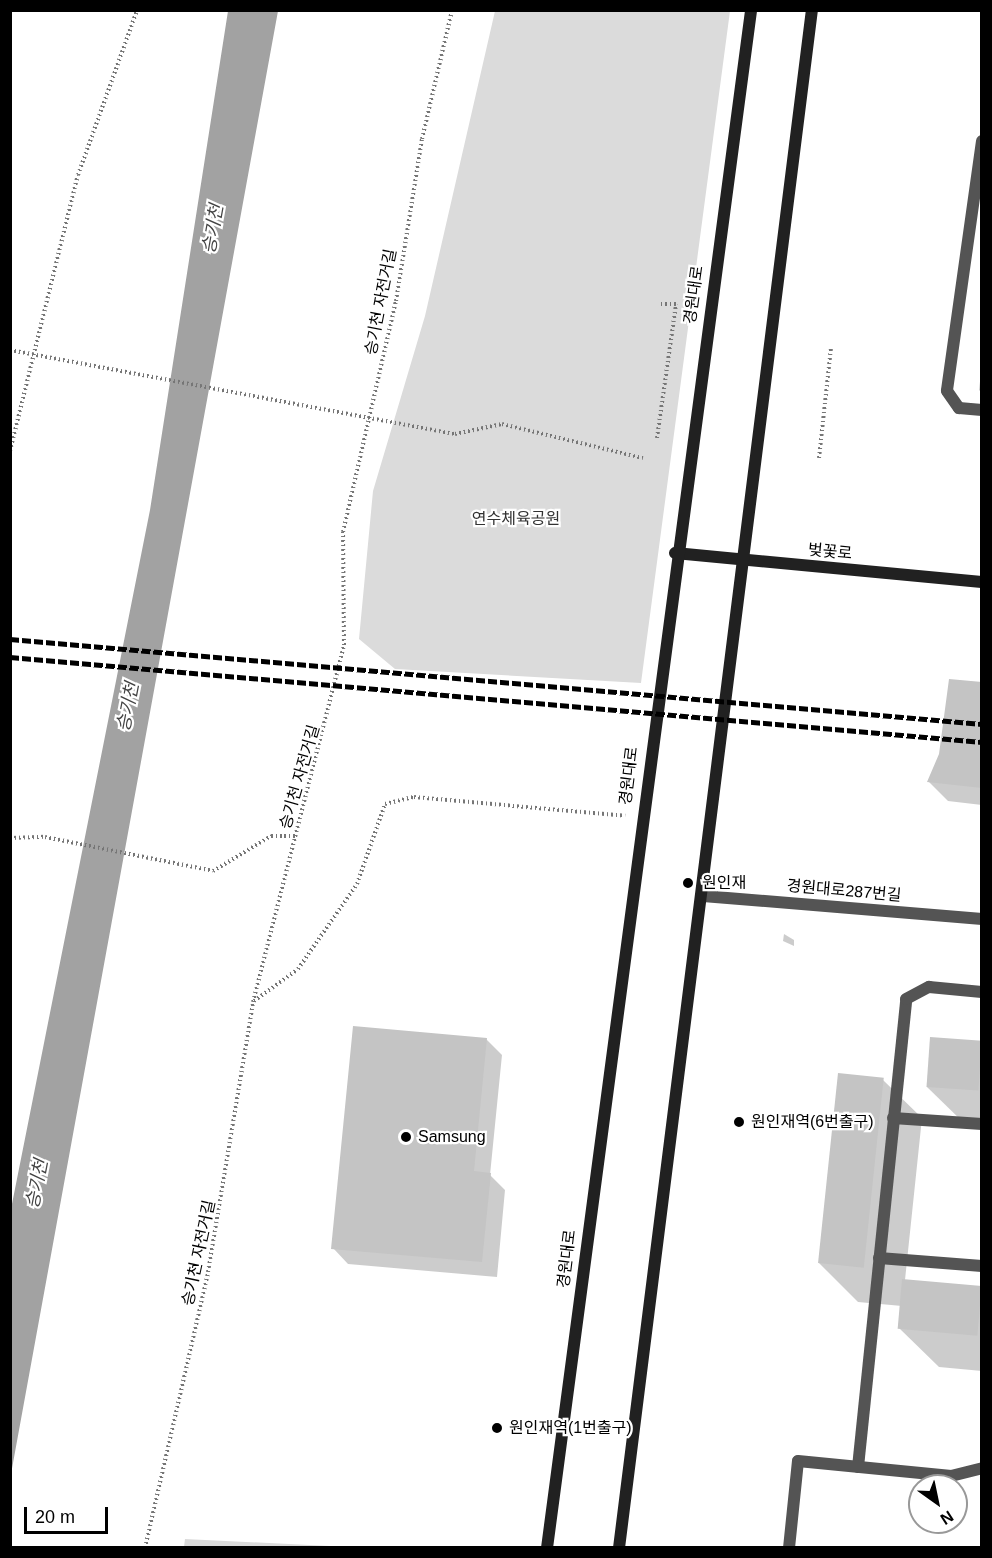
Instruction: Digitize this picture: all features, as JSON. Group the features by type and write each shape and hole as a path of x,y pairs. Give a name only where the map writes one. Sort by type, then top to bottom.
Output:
{"main road":[{"name":"경원대로","path":"547,1548 675,553 751,10"},
{"path":"619,1548 703,896 812,10"},
{"name":"벚꽃로","path":"675,553 981,582"}],"street":[{"path":"981,141 947,391 959,408 981,410"},
{"name":"경원대로287번길","path":"703,896 981,919"},
{"path":"858,1467 906,999 929,987 981,992"},
{"path":"894,1118 981,1124"},
{"path":"879,1258 981,1266"},
{"path":"789,1548 798,1461 951,1476 981,1468"}],"path":[{"path":"10,451 78,175 137,10"},
{"name":"승기천 자전거길","path":"145,1548 208,1272 254,1002 344,645 343,532 396,301 422,139 452,10"},
{"path":"657,438 676,304 660,304"},
{"path":"819,458 831,347"},
{"path":"10,350 455,434 502,424 643,458"},
{"path":"254,1002 298,969 357,884 385,804 414,797 641,818"},
{"path":"10,838 45,837 213,871 271,836 296,836"}],"green space":[{"name":"연수체육공원","path":"495,11 730,11 641,683 395,669 359,639 373,491 425,316"},
{"path":"185,1539 350,1547 184,1547"}],"water":[{"name":"승기천","path":"228,11 278,11 11,1474 11,1209 150,510"}],"building":[{"path":"949,679 982,682 982,788 927,782 939,754"},
{"path":"353,1026 487,1038 474,1171 491,1173 482,1262 331,1249"},
{"path":"930,1037 982,1041 978,1091 927,1087"},
{"path":"838,1073 884,1078 864,1268 818,1263"},
{"path":"902,1279 982,1286 977,1336 898,1329"}],"railway":[{"path":"10,639 982,724"},
{"path":"10,657 982,742"}],"place":[{"name":"원인재","path":"688,883"},
{"name":"원인재역(6번출구)","path":"739,1122"},
{"name":"Samsung","path":"406,1137"},
{"name":"원인재역(1번출구)","path":"497,1428"}]}
